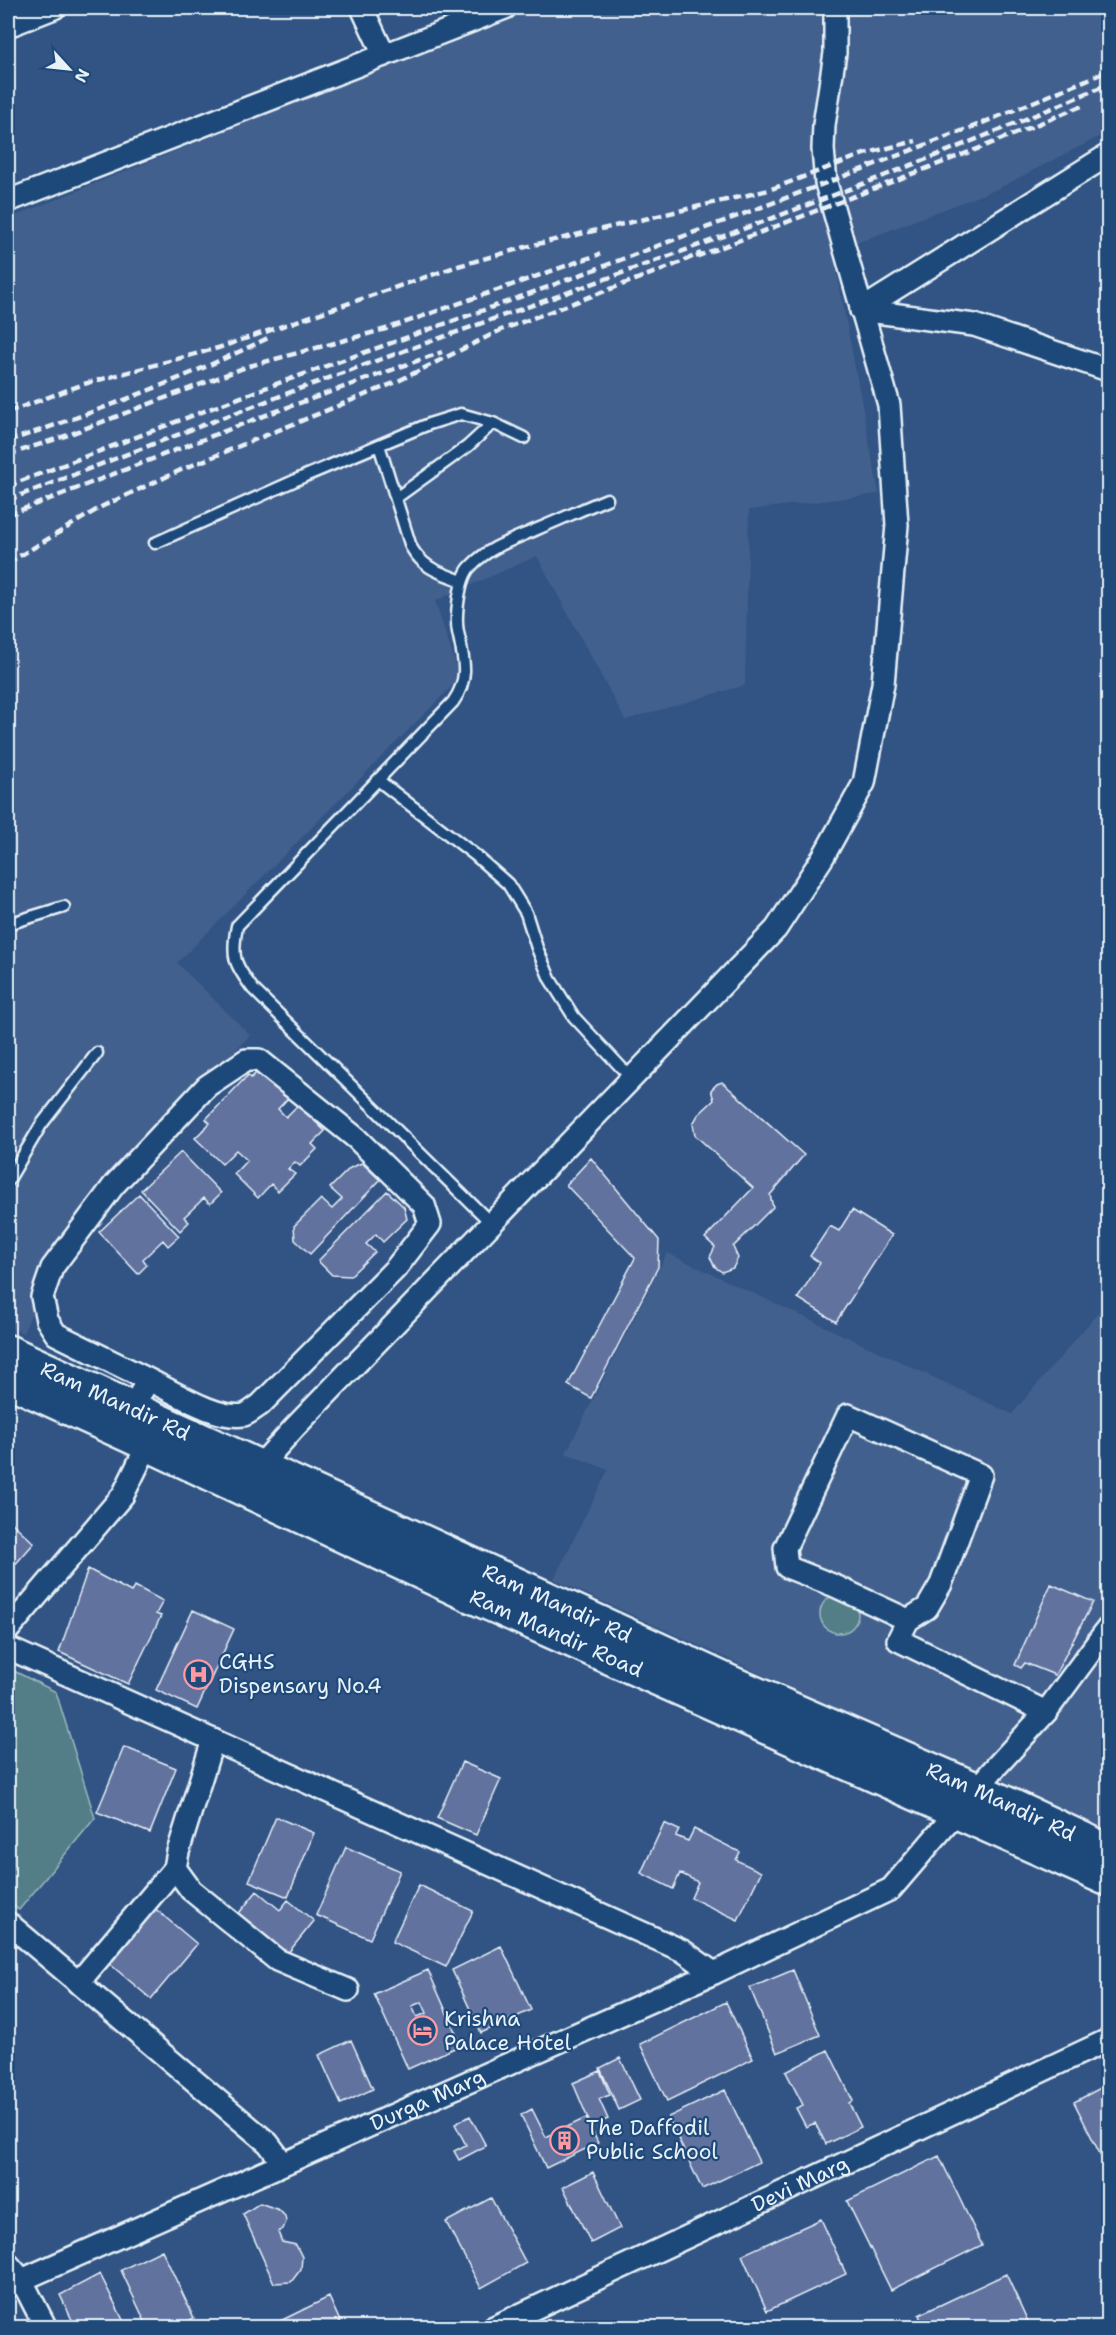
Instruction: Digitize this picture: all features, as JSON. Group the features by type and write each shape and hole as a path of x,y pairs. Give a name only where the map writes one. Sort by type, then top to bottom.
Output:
{"main road":[{"name":"Ram Mandir Rd","path":"8,1352 131,1408 252,1479 731,1683 968,1801 1108,1851"},
{"path":"8,1380 148,1444 252,1479"},
{"path":"968,1801 1108,1879"}],"street":[{"path":"8,26 54,8"},
{"path":"362,8 384,55"},
{"path":"8,201 505,8"},
{"path":"252,1479 492,1223 776,929 824,857 864,783 883,684 897,525 889,405 826,183 823,149 824,124 835,53 836,8"},
{"path":"861,310 1108,155"},
{"path":"895,314 906,281"},
{"path":"861,310 974,325 1108,370"},
{"path":"246,1060 259,1060 356,1138 424,1205 430,1224 396,1268 260,1405 246,1414 231,1415 214,1411 149,1380 56,1334 46,1320 42,1297 52,1268 114,1185 207,1086 246,1060"},
{"path":"131,1408 149,1380"},
{"path":"908,1620 836,1586 787,1567 785,1548 848,1415 981,1475 941,1584 927,1608 908,1620 898,1640 1046,1712"},
{"path":"8,1630 123,1496 148,1444"},
{"name":"Durga Marg","path":"12,2276 283,2163 714,1973 891,1889 1046,1712 1108,1628"},
{"path":"8,1648 683,1952 714,1973"},
{"path":"78,1983 175,1868 213,1740"},
{"path":"175,1868 191,1890 277,1960 348,1990"},
{"path":"8,1923 268,2143 283,2163"},
{"name":"Devi Marg","path":"492,2328 1108,2040"},
{"path":"12,2276 46,2328"}],"lane":[{"path":"155,543 379,445 429,424 461,414 493,423 524,438"},
{"path":"396,498 468,446 493,423"},
{"path":"379,445 411,546 418,559 431,568 462,581"},
{"path":"492,1223 253,989 240,973 232,950 237,926 453,702 464,683 464,657 457,626 462,581 469,567 490,550 607,499"},
{"path":"378,780 475,855 508,884 526,913 550,979 574,1017 632,1078"},
{"path":"8,924 64,906"},
{"path":"8,1180 41,1125 97,1053"}],"shaded area":[{"path":"538,8 1108,8 1108,132 999,188 833,252 879,494 749,510 745,685 625,720 537,556 435,601 460,678 177,963 250,1035 72,1223 23,1333 8,1326 8,219 415,54"},
{"path":"667,1253 1012,1414 1108,1301 1108,1833 554,1579 608,1470 566,1453"}],"green space":[{"path":"839,1595 852,1601 858,1614 852,1627 839,1633 826,1627 820,1614 826,1601"},
{"path":"8,1668 56,1692 95,1818 19,1910 8,1901"}],"building":[{"path":"261,1068 290,1096 278,1109 286,1117 298,1105 325,1131 312,1144 317,1149 300,1166 295,1162 288,1169 295,1174 278,1191 271,1184 258,1198 234,1174 247,1160 236,1150 222,1164 195,1138 210,1123 206,1119 248,1075 251,1078"},
{"path":"722,1082 804,1155 770,1195 773,1207 733,1247 738,1258 733,1268 722,1272 715,1267 710,1257 715,1247 705,1238 753,1188 695,1135 693,1124 698,1115 714,1100 711,1090"},
{"path":"181,1152 221,1193 210,1204 204,1198 184,1217 189,1222 180,1231 141,1190"},
{"path":"591,1158 659,1240 658,1267 591,1398 568,1385 635,1258 566,1185"},
{"path":"362,1163 380,1180 310,1254 295,1240 294,1226 321,1199 332,1209 342,1199 330,1188 350,1168"},
{"path":"387,1191 404,1207 407,1219 383,1242 376,1234 366,1244 375,1252 350,1276 332,1275 318,1261"},
{"path":"139,1194 179,1236 168,1246 163,1240 143,1259 147,1265 138,1274 99,1232"},
{"path":"852,1210 892,1235 836,1322 798,1298 820,1263 810,1256 830,1226 839,1231"},
{"path":"8,1519 34,1543 13,1567 8,1562"},
{"path":"88,1569 131,1592 135,1586 163,1601 156,1614 161,1616 128,1684 59,1652"},
{"path":"1051,1584 1093,1602 1055,1675 1025,1663 1021,1668 1015,1665"},
{"path":"193,1610 234,1629 197,1709 156,1690"},
{"path":"124,1747 176,1768 150,1833 97,1812"},
{"path":"462,1762 501,1779 476,1835 437,1818"},
{"path":"276,1817 314,1833 288,1897 249,1881"},
{"path":"664,1823 679,1830 676,1836 688,1841 694,1829 740,1852 736,1860 761,1872 738,1920 691,1898 698,1882 680,1873 673,1889 641,1873"},
{"path":"346,1847 400,1871 370,1939 316,1915"},
{"path":"419,1885 473,1911 446,1967 392,1942"},
{"path":"257,1891 280,1910 288,1900 314,1921 284,1958 235,1918"},
{"path":"152,1906 197,1944 151,1999 105,1960"},
{"path":"501,1946 531,2010 481,2033 452,1970"},
{"name":"Krishna Palace Hotel","path":"428,1970 461,2045 408,2069 374,1994","holes":["422,2002 427,2013 417,2017 412,2006"]},
{"path":"793,1970 820,2035 777,2053 750,1988"},
{"path":"726,2002 753,2059 667,2101 640,2044"},
{"path":"351,2040 373,2089 341,2104 319,2055"},
{"path":"828,2050 853,2101 849,2103 861,2127 826,2144 815,2123 806,2127 796,2108 803,2105 786,2072"},
{"path":"620,2058 640,2100 619,2110 600,2068"},
{"path":"600,2071 610,2095 599,2099 608,2119 591,2126 573,2083"},
{"path":"1108,2084 1108,2160 1104,2162 1074,2102"},
{"path":"725,2090 759,2162 702,2189 668,2117"},
{"name":"The Daffodil Public School","path":"532,2109 546,2137 586,2118 598,2143 546,2168 521,2115"},
{"path":"470,2116 486,2146 459,2160 454,2151 466,2145 455,2124"},
{"path":"939,2156 982,2245 891,2290 847,2201"},
{"path":"593,2172 620,2228 591,2243 563,2187"},
{"path":"491,2198 526,2263 481,2288 446,2222"},
{"path":"260,2203 279,2210 285,2216 286,2222 283,2229 278,2232 282,2242 296,2245 302,2257 301,2269 291,2282 274,2283 243,2214"},
{"path":"821,2219 846,2274 767,2311 742,2255"},
{"path":"162,2250 194,2318 174,2328 148,2328 121,2270"},
{"path":"100,2274 127,2328 76,2328 60,2295"},
{"path":"1006,2274 1031,2328 924,2328 919,2315"},
{"path":"329,2297 343,2328 266,2328"}],"railway":[{"path":"8,486 262,389 537,291 826,183 980,124 1108,71"},
{"path":"8,500 317,382 831,196 1108,84"},
{"path":"696,257 985,146 1084,105"},
{"path":"8,412 84,384 218,348 458,266 533,245 769,190 864,154 916,141"},
{"path":"8,563 103,506 183,469 394,383 501,330 701,253"},
{"path":"8,455 68,435 246,367 386,329 600,254"},
{"path":"8,441 140,394 268,338"},
{"path":"8,515 266,415 442,352"}],"place":[{"name":"CGHS Dispensary No.4","path":"198,1674"},
{"name":"Krishna Palace Hotel","path":"423,2031"},
{"name":"The Daffodil Public School","path":"565,2140"}]}
